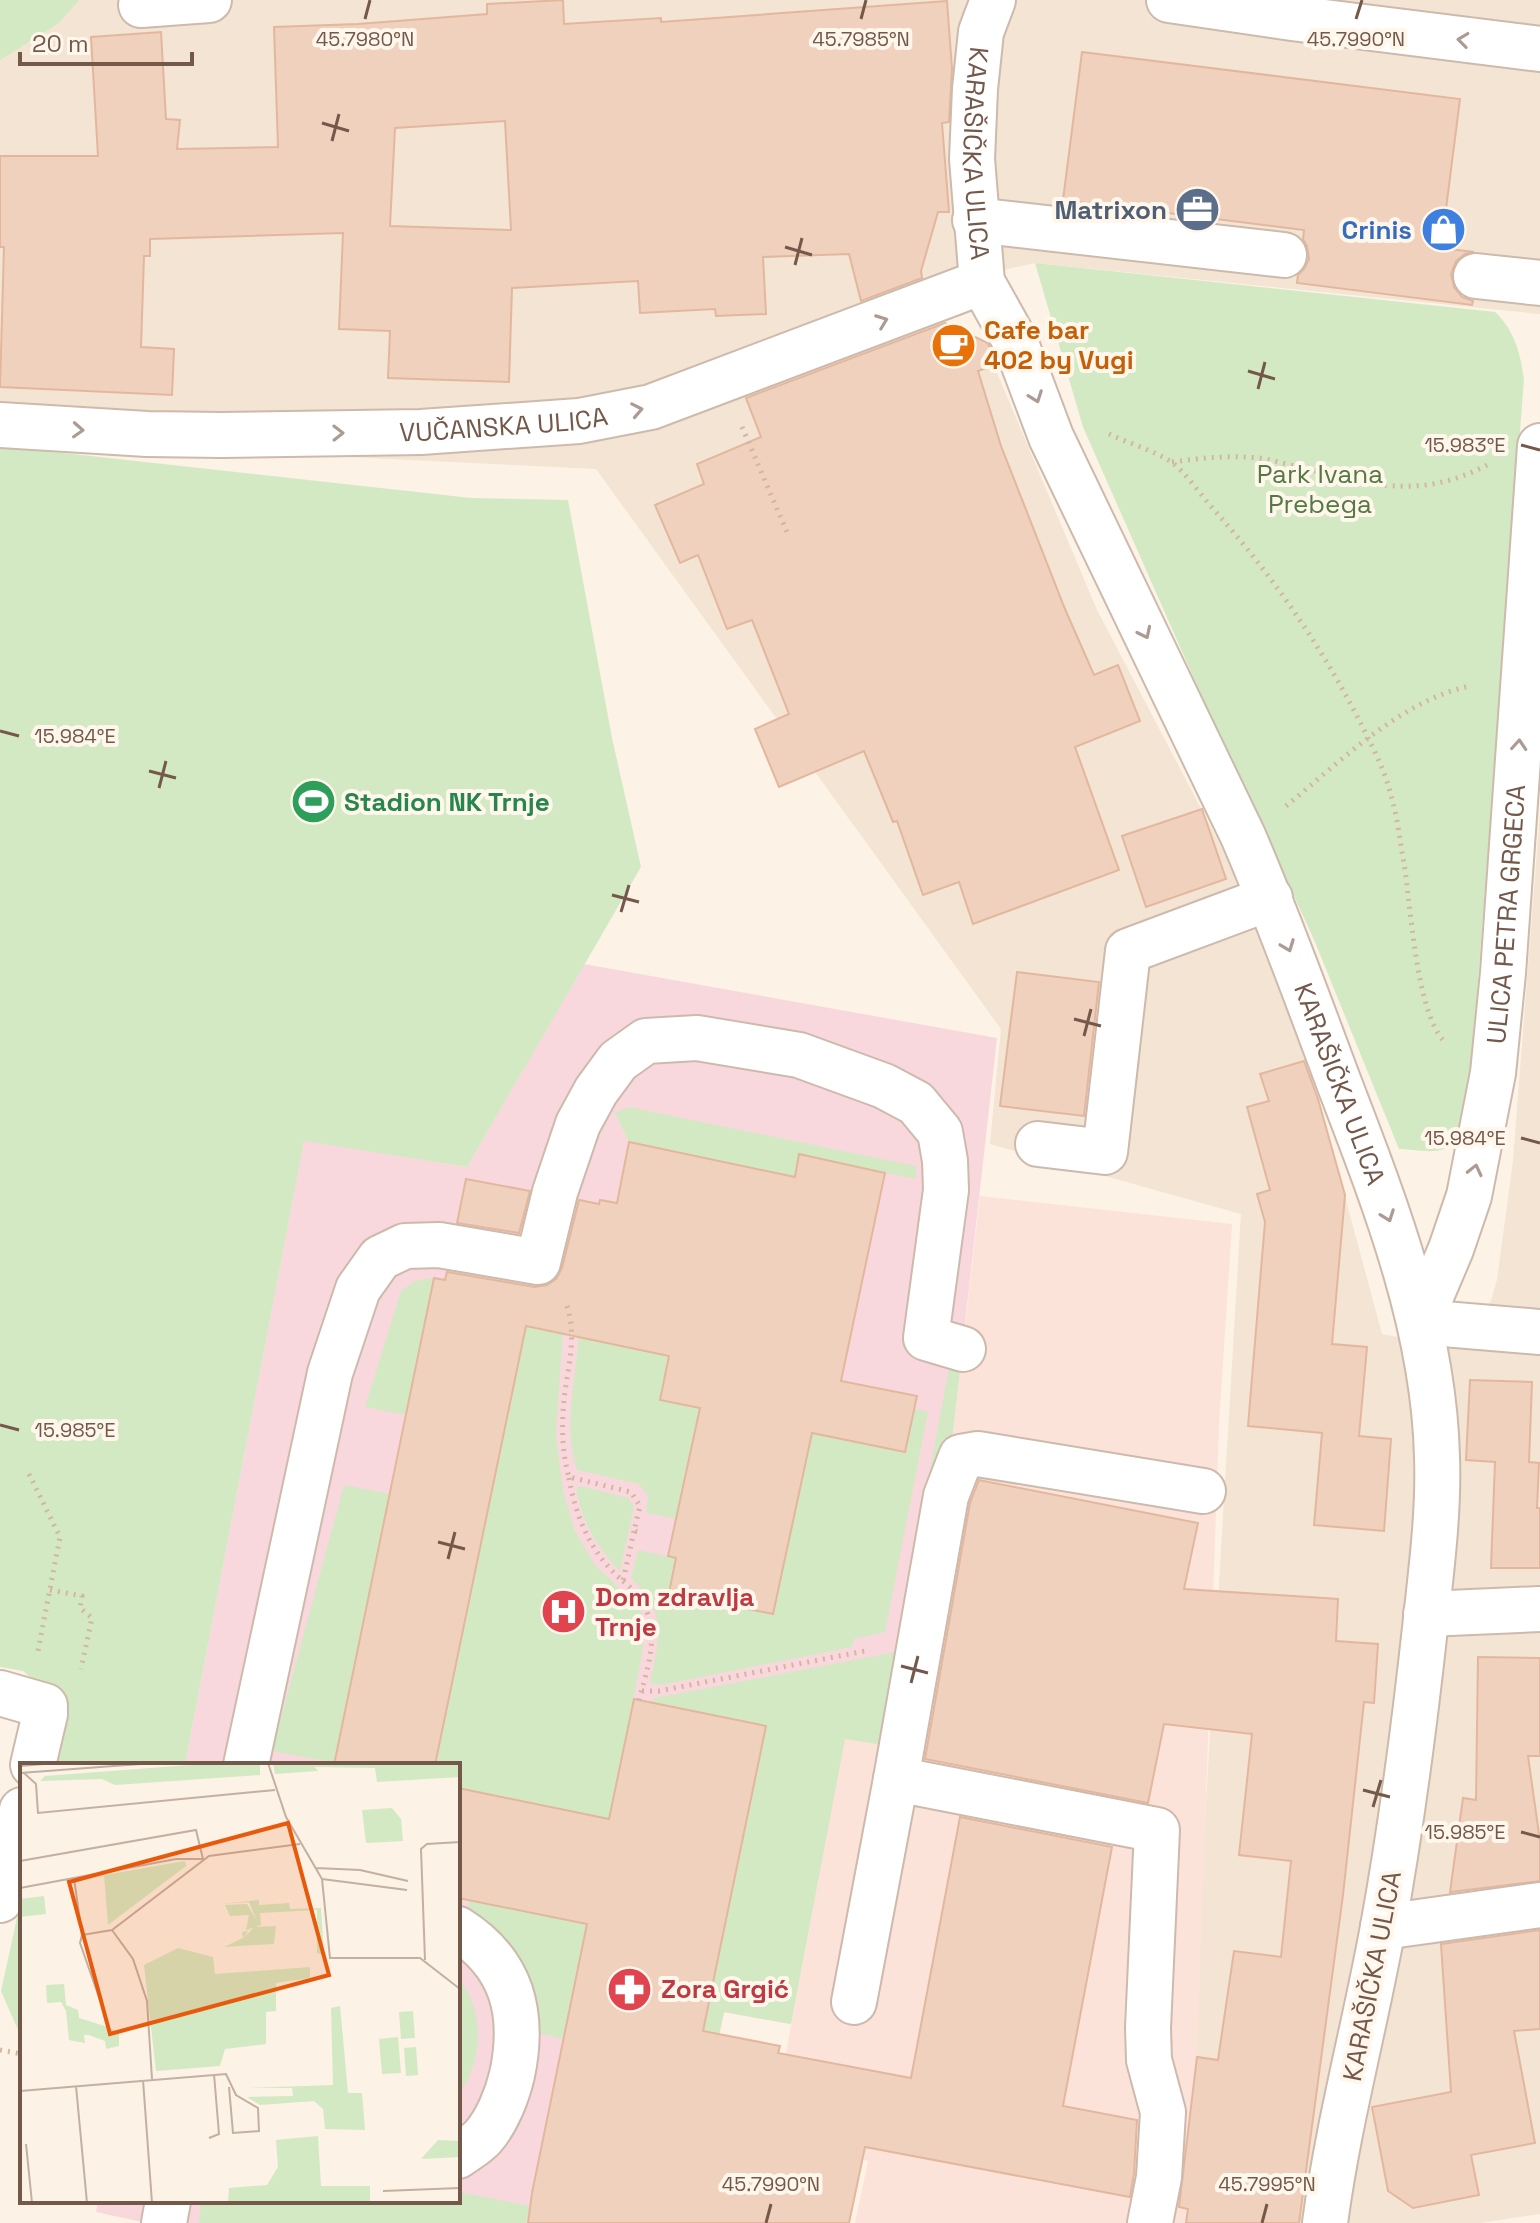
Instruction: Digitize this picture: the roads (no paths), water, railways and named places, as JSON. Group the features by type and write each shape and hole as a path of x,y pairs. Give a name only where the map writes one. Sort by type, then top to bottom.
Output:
{"street":[{"path":"141,5 209,0"},
{"name":"KARAŠIČKA ULICA","path":"993,0 981,32 972,159 982,282 1015,341 1051,437 1270,898 1391,1224 1420,1322 1437,1457 1426,1614 1412,1744 1383,1927 1332,2169 1325,2223"},
{"path":"1169,0 1540,49"},
{"path":"975,220 1284,255"},
{"path":"1476,276 1540,283"},
{"name":"VUČANSKA ULICA","path":"0,425 222,435 505,428 579,421 651,407 982,282"},
{"name":"ULICA PETRA GRGECA","path":"1420,1322 1451,1249 1469,1196 1493,1073 1540,446"},
{"path":"1038,1144 1105,1152 1128,951 1270,898"},
{"path":"246,1763 330,1373 358,1289 380,1258 405,1246 439,1245 538,1262 555,1192 578,1124 596,1091 618,1061 646,1041 697,1038 799,1055 884,1086 916,1103 940,1132 945,1161 946,1190 926,1338 963,1349"},
{"path":"1420,1322 1540,1332"},
{"path":"854,2002 946,1496 961,1457 978,1454 1203,1491"},
{"path":"1426,1614 1540,1609"},
{"path":"15,1696 45,1706 33,1763"},
{"path":"896,1779 1157,1830 1148,2028 1149,2060 1163,2112 1159,2177 1150,2223"},
{"path":"0,1900 20,1818"},
{"path":"1383,1927 1540,1905"},
{"path":"460,1930 478,1942 502,1970 514,1998 519,2028 509,2087 498,2112 482,2138 460,2154"},
{"path":"164,2223 168,2203"}],"place":[{"name":"Matrixon","path":"1198,210"},
{"name":"Crinis","path":"1443,230"},
{"name":"Cafe bar 402 by Vugi","path":"953,345"},
{"name":"Stadion NK Trnje","path":"313,802"},
{"name":"Dom zdravlja Trnje","path":"564,1612"},
{"name":"Zora Grgić","path":"630,1989"}],"park label":[{"name":"Park Ivana Prebega","path":"1320,489"}]}
